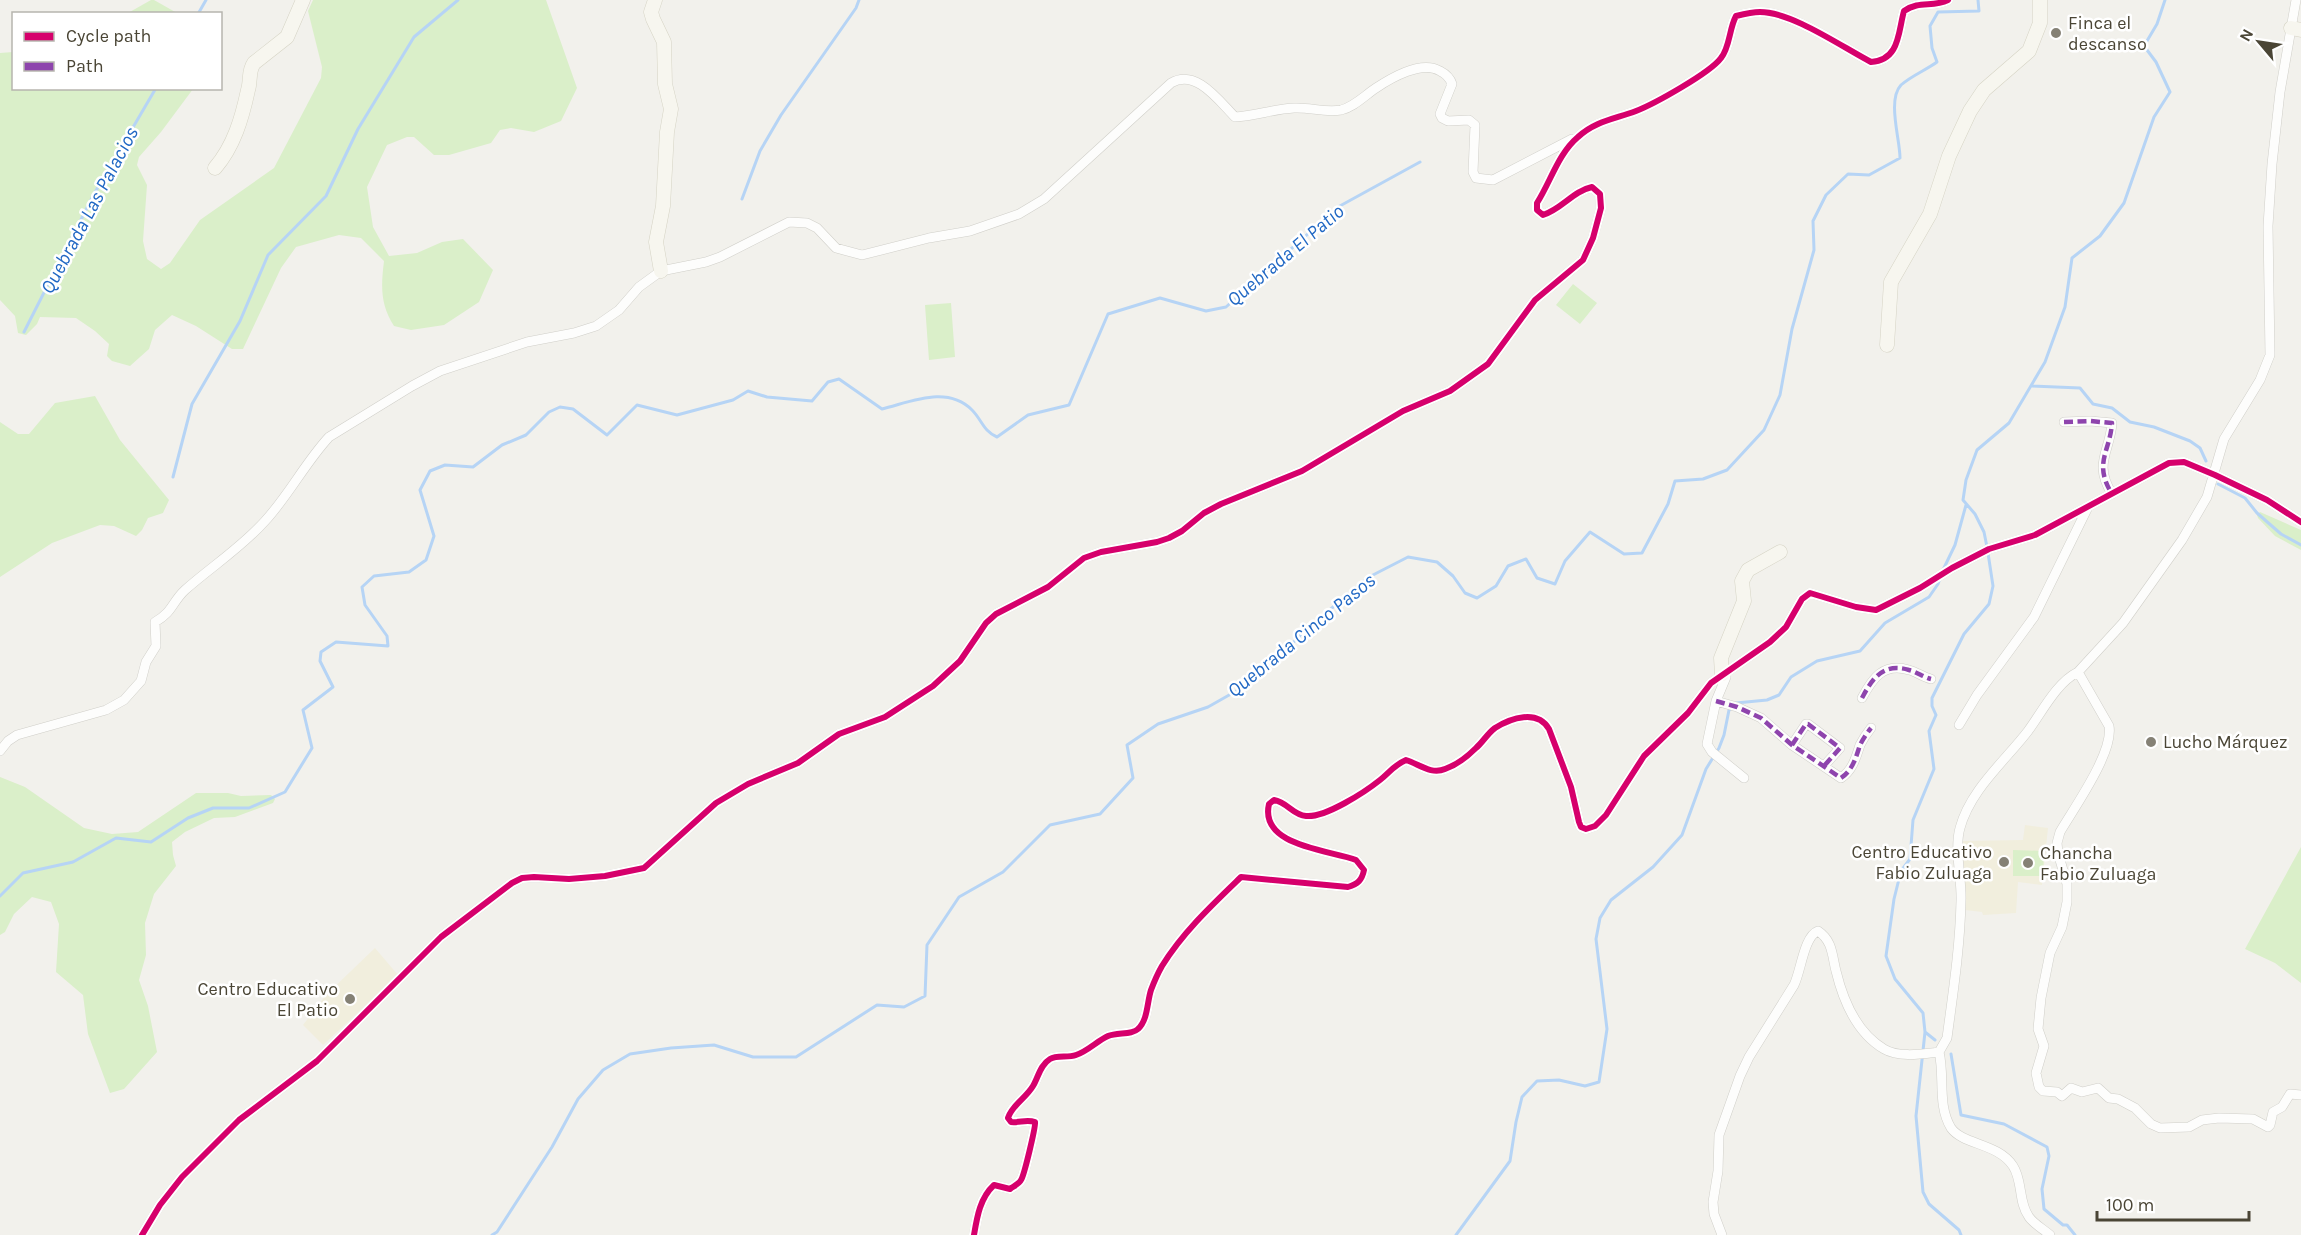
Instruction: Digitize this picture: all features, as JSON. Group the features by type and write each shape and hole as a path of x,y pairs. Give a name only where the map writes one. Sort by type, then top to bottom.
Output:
{"street":[{"path":"215,168 233,141 248,91 251,68 254,63 287,37 303,0"},
{"path":"655,0 651,12 664,42 665,84 671,109 667,132 663,206 656,242 661,271"},
{"path":"0,751 17,735 106,710 124,700 141,681 146,662 156,646 155,622 166,616 184,591 250,538 294,486 318,449 337,431 440,371 535,339 574,333 596,326 619,310 639,287 661,271 720,257 789,222 807,223 817,228 836,248 862,255 929,238 970,231 1020,214 1044,199 1179,78 1198,83 1235,117 1245,117 1294,108 1339,110 1350,107 1378,87 1402,75 1421,68 1435,68 1444,72 1452,84 1440,114 1442,118 1448,121 1469,120 1475,125 1473,172 1476,178 1493,180 1578,136 1596,123 1636,111 1706,72 1721,58 1730,27 1736,16 1762,12 1775,14 1825,35 1871,62 1880,62 1892,55 1904,11 1912,5 1940,4 1948,0"},
{"path":"1887,345 1891,282 1930,214 1949,156 1970,111 1984,90 2029,51 2040,23 2040,0"},
{"path":"2050,1235 2030,1219 2023,1207 2019,1179 2011,1163 1991,1148 1962,1138 1952,1129 1941,1089 1939,1052 1947,1038 1960,931 1959,829 1971,804 1989,777 2012,752 2056,692 2078,672 2123,623 2182,540 2207,497 2224,439 2260,380 2270,355 2268,226 2272,164 2280,92 2296,29 2296,0"},
{"path":"142,1235 160,1205 182,1177 239,1120 317,1061 441,937 512,883 522,878 569,879 605,876 644,868 722,800 748,784 798,764 839,734 885,717 926,692 960,661 991,619 1048,587 1084,558 1101,552 1169,538 1221,504 1322,461 1403,411 1450,391 1488,364 1535,300 1583,260 1593,238 1601,208 1600,194 1592,187 1584,189 1556,211 1543,215 1538,210 1537,203 1561,158 1578,136"},
{"path":"2064,422 2112,423 2103,460 2104,478 2112,494"},
{"path":"974,1235 978,1213 987,1191 994,1185 1010,1189 1020,1182 1024,1173 1030,1143 1036,1128 1035,1122 1024,1120 1011,1122 1008,1118 1010,1111 1025,1097 1034,1084 1043,1066 1049,1059 1074,1056 1107,1037 1120,1032 1131,1033 1139,1029 1146,1016 1150,991 1167,959 1186,932 1241,877 1348,886 1356,885 1362,878 1364,870 1356,860 1303,847 1291,842 1279,832 1272,824 1267,811 1269,804 1274,800 1281,801 1298,815 1315,816 1381,780 1399,763 1406,760 1435,771 1445,769 1469,755 1496,728 1511,720 1534,717 1545,723 1549,729 1571,787 1579,822 1581,827 1586,829 1595,826 1606,815 1644,756 1688,713 1711,683 1770,642 1786,627 1802,599 1810,593 1856,607 1876,610 1987,550 2035,535 2169,463 2184,462 2215,475 2267,500 2301,522"},
{"path":"1959,724 1981,688 2034,617 2088,507"},
{"path":"1744,778 1712,752 1707,744 1726,677 1722,674 1721,658 1744,602 1742,581 1748,570 1780,552"},
{"path":"1862,698 1874,676 1884,671 1907,669 1931,679"},
{"path":"2078,672 2105,718 2110,734 2096,770 2060,832 2057,843 2067,884 2067,902 2062,927 2051,950 2042,998 2038,1029 2044,1046 2036,1068 2039,1087 2043,1091 2057,1092 2062,1096 2071,1088 2082,1092 2098,1088 2109,1098 2135,1108 2156,1127 2167,1129 2189,1127 2202,1120 2219,1118 2253,1119 2268,1127 2273,1112 2282,1107 2290,1094 2301,1095"},
{"path":"1719,702 1761,718 1792,745 1843,778 1858,756 1860,745 1871,728"},
{"path":"1792,745 1808,724 1840,748 1824,766"},
{"path":"1722,1235 1714,1214 1713,1202 1718,1172 1719,1135 1740,1076 1794,985 1809,937 1814,932 1818,931 1825,935 1830,944 1846,1006 1870,1038 1885,1050 1912,1055 1939,1052"}],"shaded area":[{"name":"Centro Educativo Fabio Zuluaga","path":"2025,825 2048,828 2042,885 2018,882 2016,913 1983,915 1982,912 1965,910 1963,841 2023,840"},
{"path":"375,948 398,975 323,1045 303,1025 326,995"}],"green space":[{"path":"154,0 175,12 130,12"},
{"path":"313,0 546,0 577,88 561,121 534,132 511,128 500,130 491,143 449,155 434,155 414,137 407,137 387,145 367,187 373,227 389,256 417,253 442,242 463,239 493,270 479,302 444,325 411,330 394,326 384,302 382,279 384,261 361,238 339,235 296,247 281,268 243,349 232,349 196,326 172,315 155,330 149,349 130,366 112,361 107,356 109,344 76,318 40,317 37,324 26,335 18,333 15,316 0,300 0,53 12,52 12,90 192,90 139,157 137,165 147,185 143,241 147,259 161,269 170,263 200,220 274,168 321,78 322,67 308,11"},
{"path":"1573,284 1597,303 1580,324 1556,305"},
{"path":"951,303 955,357 929,360 925,305"},
{"path":"95,396 120,440 169,500 163,513 148,518 136,536 114,526 100,525 52,543 0,577 0,422 18,434 29,434 55,403"},
{"path":"2260,512 2301,530 2301,550 2275,536 2258,518 2257,515"},
{"path":"0,777 25,787 84,828 112,834 138,832 196,793 271,795 275,799 273,803 235,817 214,818 185,832 172,842 176,866 154,894 145,923 146,955 139,980 148,1006 157,1052 124,1089 110,1093 88,1034 83,995 56,972 59,924 51,902 32,897 14,914 5,932 0,935"},
{"path":"2301,847 2301,983 2275,963 2245,949"},
{"name":"Chancha Fabio Zuluaga","path":"2013,850 2044,851 2043,876 2013,876"}],"waterway":[{"name":"Quebrada Las Palacios","path":"199,12 206,0"},
{"path":"173,477 192,404 240,321 268,255 326,196 358,129 414,37 458,0"},
{"path":"742,199 760,151 781,115 856,8 859,0"},
{"name":"Quebrada Cinco Pasos","path":"492,1235 497,1232 552,1147 578,1099 603,1070 630,1054 714,1045 753,1057 796,1057 877,1005 904,1007 925,996 927,945 959,897 1003,872 1050,825 1100,814 1133,778 1127,745 1158,724 1208,707 1238,690 1265,670 1308,628 1369,577 1408,557 1437,562 1453,576 1465,593 1477,598 1496,586 1508,566 1526,559 1537,578 1555,584 1565,561 1590,532 1624,554 1642,553 1668,504 1675,481 1703,479 1727,470 1764,430 1780,395 1792,329 1814,250 1813,221 1826,195 1848,174 1869,175 1900,158 1895,110 1897,92 1901,85 1937,62 1932,48 1930,26 1938,12 1979,11 1978,0"},
{"path":"1987,547 1984,532 1975,514 1963,500 1966,480 1977,450 2009,423 2045,362 2065,307 2072,258 2100,236 2124,203 2154,117 2170,92 2156,62 2144,46 2157,24 2165,0"},
{"name":"Quebrada Las Palacios","path":"24,332 94,194 155,90"},
{"name":"Quebrada El Patio","path":"0,896 23,873 73,862 116,838 151,842 188,818 213,808 249,808 285,792 312,748 303,710 333,687 320,661 321,652 336,642 388,646 387,636 365,605 362,587 374,576 409,572 426,560 434,536 420,490 430,471 445,465 473,467 502,445 526,435 549,412 560,407 573,409 607,435 637,405 677,415 733,400 748,391 767,397 812,401 828,382 839,379 882,409 928,398 951,398 962,402 972,410 992,435 997,437 1028,415 1069,405 1108,314 1160,298 1206,311 1226,307 1338,207 1420,162"},
{"path":"2032,386 2080,388 2093,404 2112,408 2130,422 2154,427 2190,441 2200,448 2206,461"},
{"path":"2218,484 2245,498 2257,513 2281,534 2301,545"},
{"path":"1942,572 1955,545 1966,505"},
{"path":"1961,1235 1959,1230 1929,1204 1923,1192 1916,1116 1925,1032 1923,1013 1895,979 1886,956 1894,899 1901,871 1910,859 1913,820 1934,769 1929,731 1936,715 1932,706 1932,698 1964,634 1989,604 1993,586 1988,553"},
{"path":"1736,703 1767,700 1779,695 1791,677 1817,661 1860,651 1885,623 1929,597 1940,578"},
{"path":"1456,1235 1510,1161 1522,1097 1537,1081 1559,1080 1585,1086 1599,1082 1607,1029 1596,939 1600,918 1611,900 1653,867 1682,835 1706,769 1719,748 1729,710 1732,708"},
{"path":"1925,1032 1935,1040"},
{"path":"1951,1054 1961,1115 2004,1124 2047,1147 2049,1156 2042,1189 2044,1209 2063,1225 2067,1225 2075,1235"}],"marked path":[{"path":"2064,422 2112,423 2103,466 2106,483 2112,494"},
{"path":"1862,698 1874,679 1885,670 1892,668 1909,670 1931,679"},
{"path":"1716,701 1737,707 1761,718 1792,745 1841,778 1851,767 1860,745 1871,728"},
{"path":"1792,745 1808,724 1840,748 1824,766"}],"cycle path":[{"path":"142,1235 160,1205 182,1177 239,1120 317,1061 441,937 512,883 522,878 569,879 605,876 644,868 716,803 748,784 798,763 839,734 885,717 933,686 960,661 986,623 996,614 1048,587 1084,558 1101,552 1169,538 1221,504 1302,471 1403,411 1450,391 1488,364 1535,300 1583,260 1593,238 1601,208 1600,194 1592,187 1579,192 1556,209 1543,215 1537,210 1537,203 1565,151 1591,127 1655,102 1694,80 1715,64 1726,49 1736,16 1760,12 1787,18 1817,31 1871,62 1880,60 1893,51 1899,36 1904,11 1915,6 1937,4 1948,0"},
{"path":"974,1235 980,1208 989,1190 994,1185 1010,1189 1023,1177 1035,1122 1011,1122 1008,1118 1033,1086 1044,1065 1053,1058 1080,1053 1108,1036 1138,1029 1145,1016 1155,981 1170,954 1199,919 1241,877 1348,887 1361,879 1364,870 1356,860 1299,844 1286,838 1275,829 1269,818 1269,804 1274,800 1301,815 1314,816 1365,791 1406,760 1430,770 1445,769 1458,763 1469,754 1495,728 1508,721 1531,717 1538,719 1549,729 1571,787 1579,822 1581,827 1586,829 1595,826 1606,815 1644,756 1688,713 1711,683 1770,642 1786,627 1802,599 1810,593 1856,607 1876,610 1989,549 2035,535 2169,463 2184,462 2215,475 2267,500 2301,522"}],"place":[{"name":"Finca el descanso","path":"2056,33"},
{"name":"Lucho Márquez","path":"2151,742"},
{"name":"Centro Educativo Fabio Zuluaga","path":"2004,862"},
{"name":"Chancha Fabio Zuluaga","path":"2028,863"},
{"name":"Centro Educativo El Patio","path":"350,999"}]}
